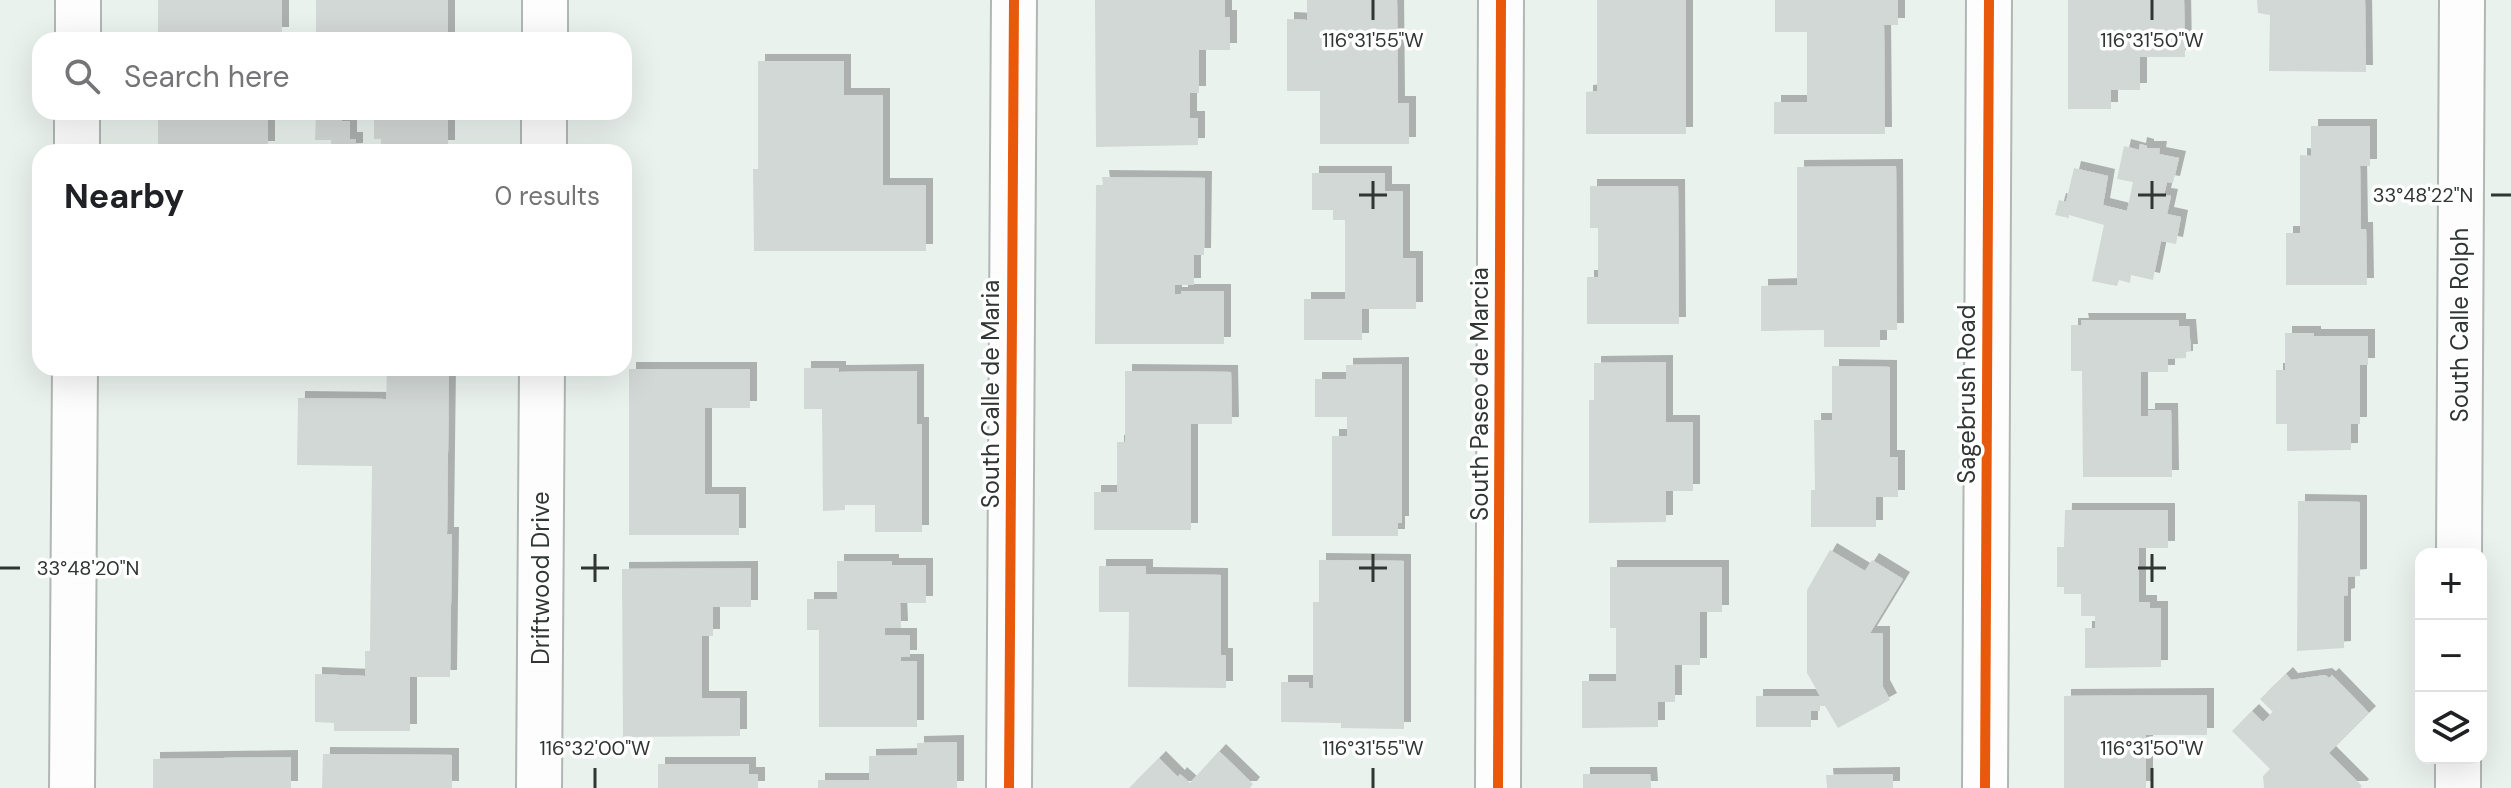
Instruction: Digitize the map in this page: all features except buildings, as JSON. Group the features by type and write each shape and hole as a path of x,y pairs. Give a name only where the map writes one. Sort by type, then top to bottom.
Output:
{"street":[{"path":"78,0 78,32"},
{"path":"545,0 545,32"},
{"name":"South Calle de Maria","path":"1009,788 1014,0"},
{"name":"South Paseo de Marcia","path":"1498,788 1501,0"},
{"name":"Sagebrush Road","path":"1985,788 1989,0"},
{"name":"South Calle Rolph","path":"2459,548 2462,0"},
{"path":"77,120 77,144"},
{"path":"544,120 544,144"},
{"path":"72,788 75,376"},
{"name":"Driftwood Drive","path":"539,788 542,376"},
{"path":"2458,764 2458,788"}],"cycle path":[{"path":"1009,788 1014,0"},
{"path":"1498,788 1501,0"},
{"path":"1985,788 1989,0"}]}
